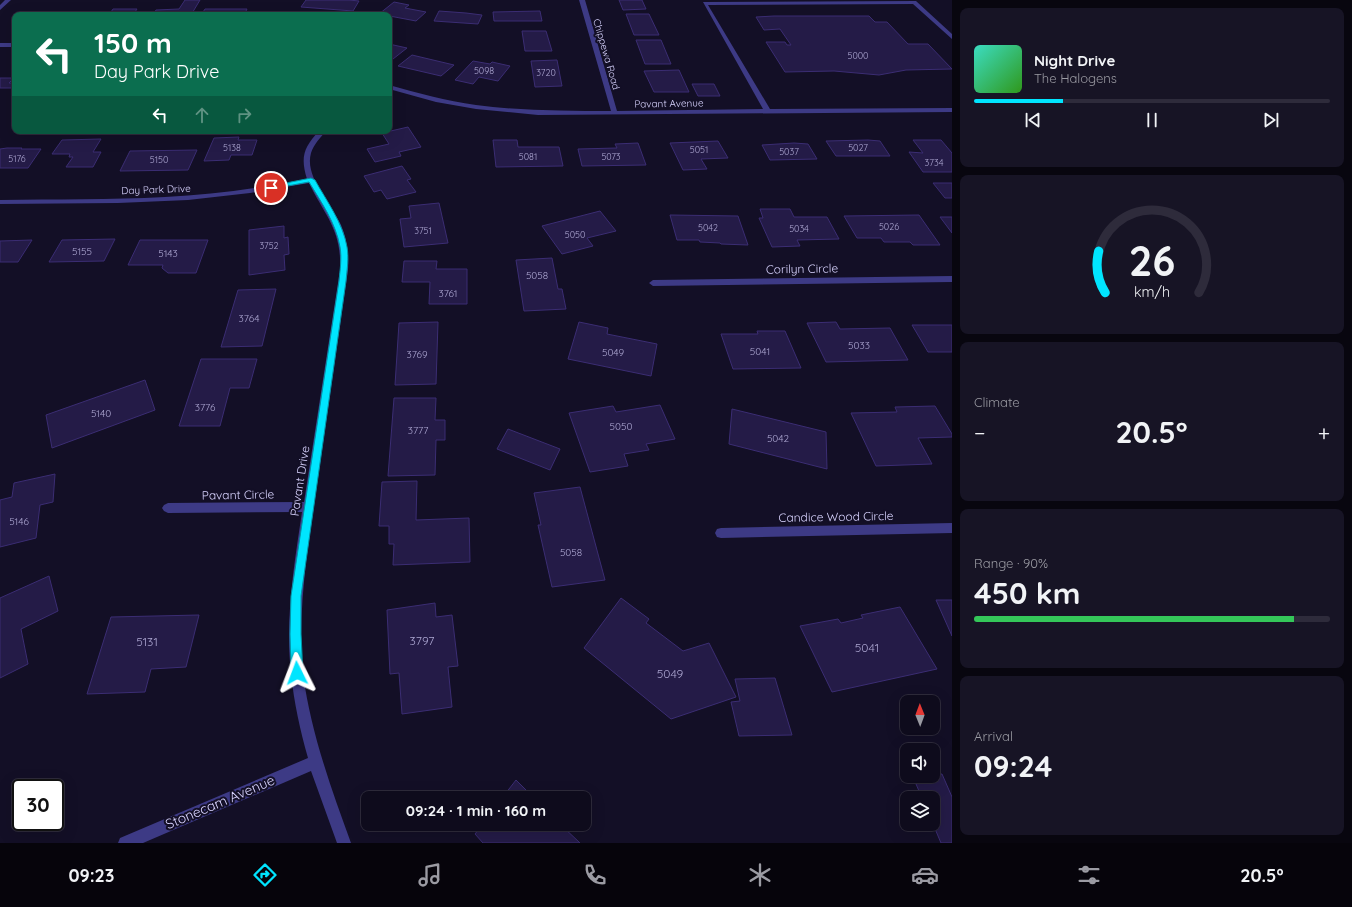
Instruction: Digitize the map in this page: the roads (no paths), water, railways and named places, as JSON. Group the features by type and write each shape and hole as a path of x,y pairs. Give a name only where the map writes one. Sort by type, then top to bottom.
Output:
{"street":[{"path":"0,8 8,0"},
{"name":"Chippewa Road","path":"582,0 615,113"},
{"path":"768,112 704,2 913,1 952,37"},
{"path":"0,45 12,45"},
{"name":"Pavant Avenue","path":"392,88 436,100 489,109 538,113 952,110"},
{"name":"Pavant Drive","path":"320,134 308,150 306,164 311,180 336,224 344,246 343,281 296,596 295,634 298,680 315,762 344,843"},
{"name":"Day Park Drive","path":"0,202 190,198 258,190 311,180"},
{"name":"Corilyn Circle","path":"653,283 952,279"},
{"name":"Pavant Circle","path":"168,508 309,507"},
{"name":"Candice Wood Circle","path":"721,533 952,528"},
{"name":"Stonecam Avenue","path":"125,843 315,762"}]}
